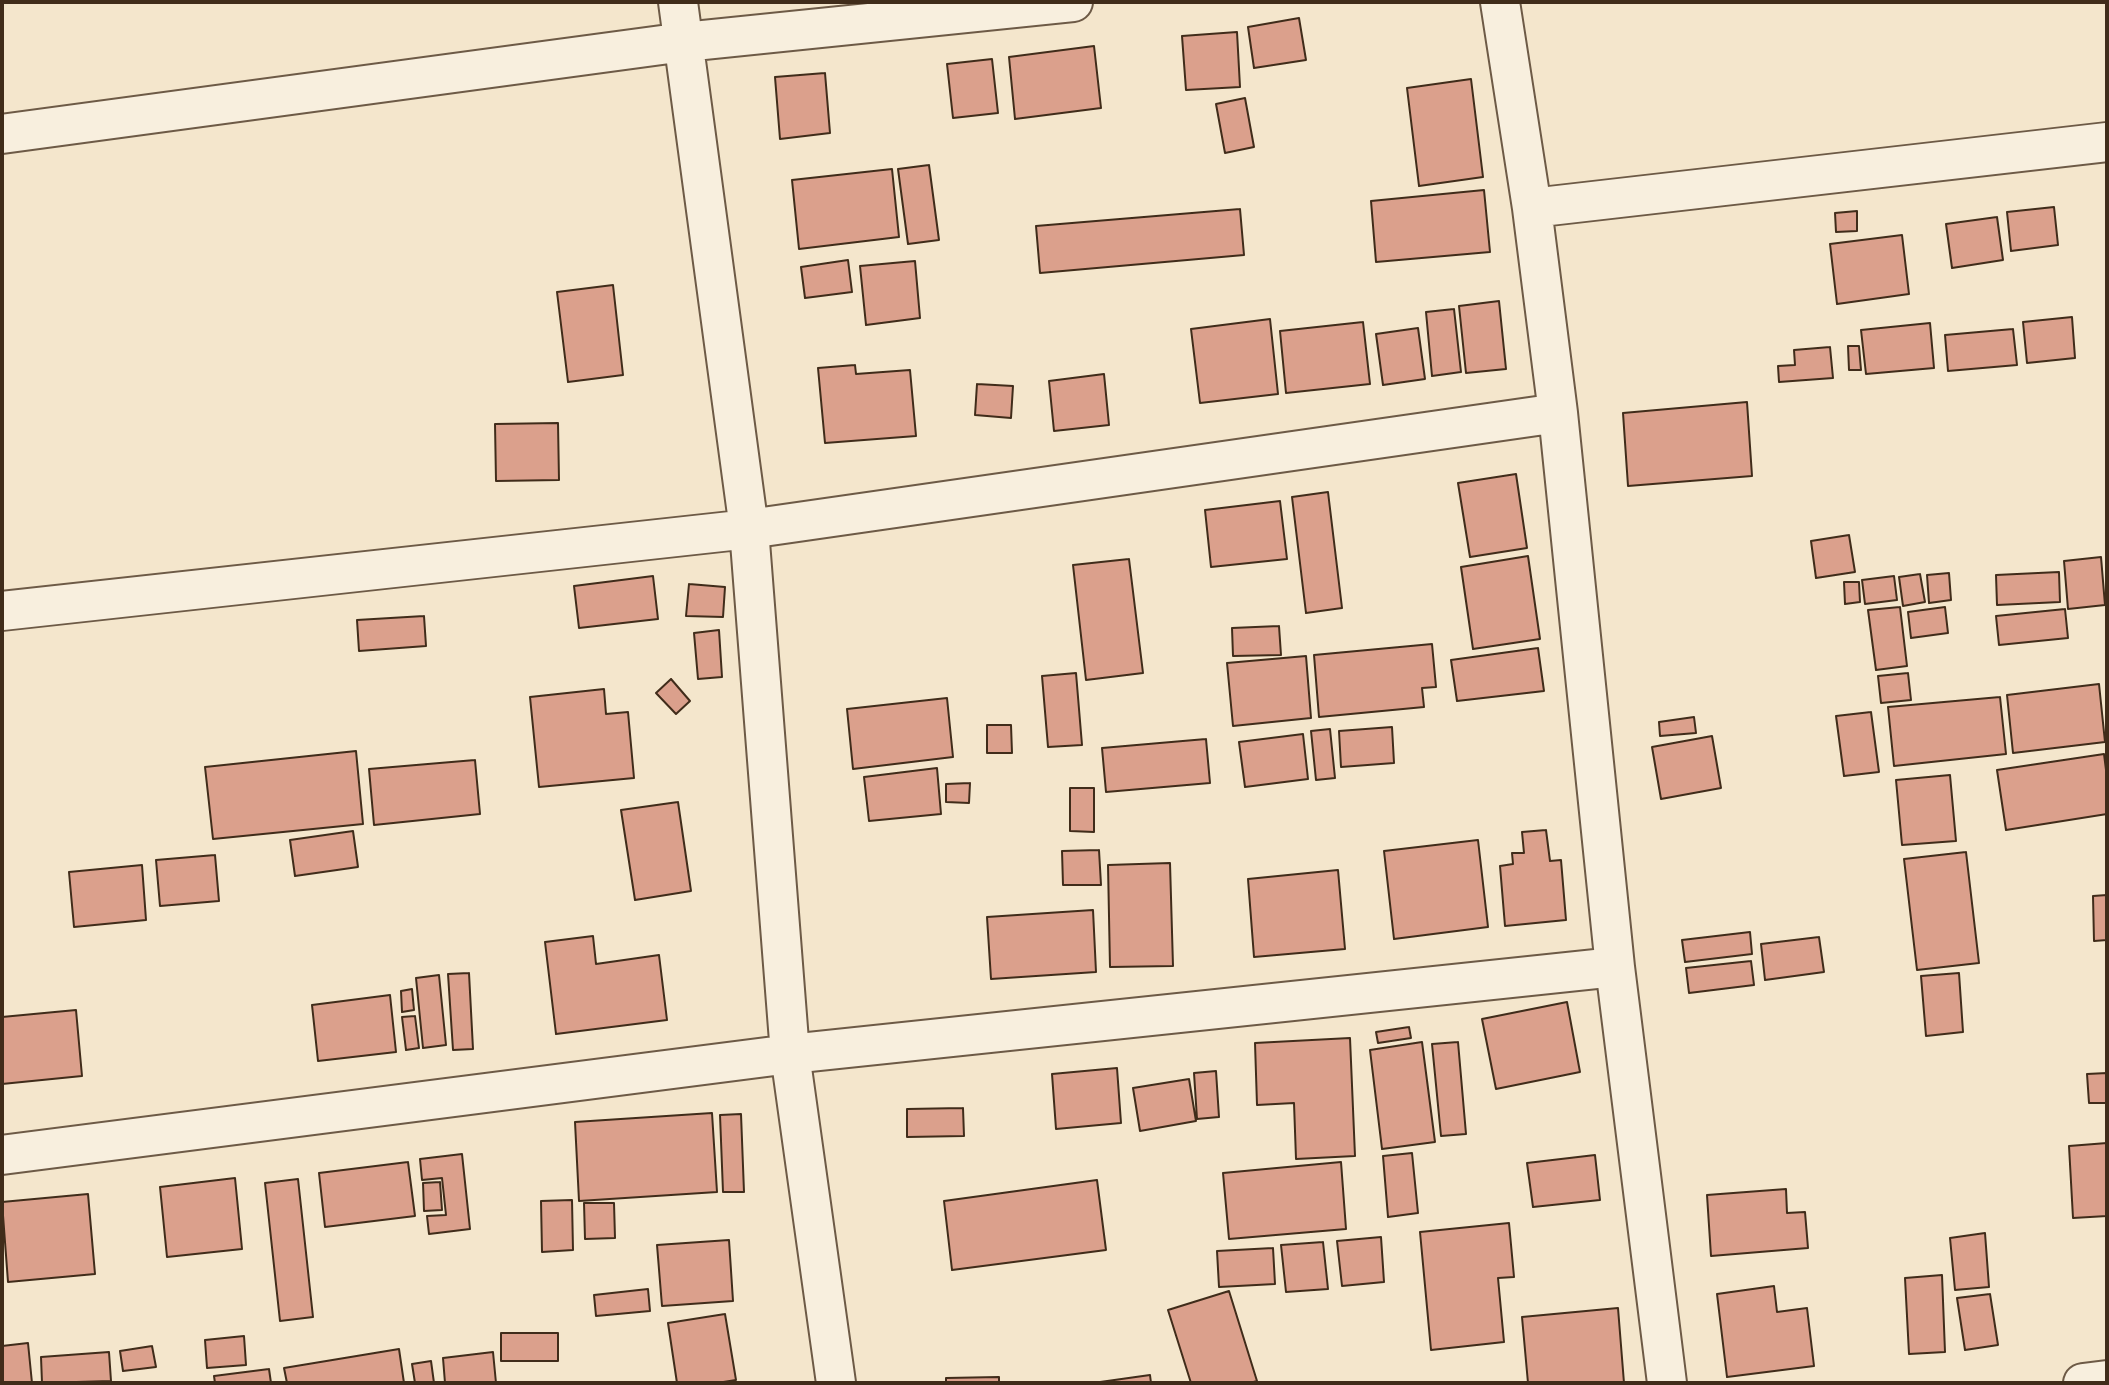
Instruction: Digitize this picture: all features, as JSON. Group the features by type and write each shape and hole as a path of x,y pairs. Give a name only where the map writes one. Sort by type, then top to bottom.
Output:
{"street":[{"path":"678,2 749,529 790,1054 836,1383"},
{"path":"2,134 684,42 1073,2"},
{"path":"1500,2 1532,208 1558,413 1615,968 1667,1383"},
{"path":"1532,208 2107,142"},
{"path":"2,611 749,529 1558,413"},
{"path":"2,1155 790,1054 1615,968"},
{"path":"2083,1383 2107,1380"}],"building":[{"path":"1299,18 1306,60 1254,68 1248,27"},
{"path":"1237,32 1240,87 1186,90 1182,36"},
{"path":"1094,46 1101,108 1015,119 1009,57"},
{"path":"992,59 998,113 953,118 947,64"},
{"path":"825,73 830,133 780,139 775,77"},
{"path":"1471,79 1483,177 1419,186 1407,88"},
{"path":"1245,98 1254,147 1225,153 1216,104"},
{"path":"929,165 939,240 908,244 898,169"},
{"path":"892,169 899,237 799,249 792,180"},
{"path":"1484,190 1490,252 1376,262 1371,201"},
{"path":"2054,207 2058,245 2011,251 2007,212"},
{"path":"1240,209 1244,255 1040,273 1036,226"},
{"path":"1857,211 1857,231 1836,232 1835,213"},
{"path":"1997,217 2003,260 1952,268 1946,224"},
{"path":"1902,235 1909,294 1837,304 1830,244"},
{"path":"848,260 852,292 805,298 801,267"},
{"path":"915,261 920,318 866,325 860,266"},
{"path":"613,285 623,375 568,382 557,292"},
{"path":"1499,301 1506,369 1466,373 1459,306"},
{"path":"1454,309 1461,372 1432,376 1426,312"},
{"path":"2072,317 2075,358 2027,363 2023,322"},
{"path":"1270,319 1278,394 1200,403 1191,329"},
{"path":"1363,322 1370,384 1286,393 1280,331"},
{"path":"1930,323 1934,368 1866,374 1861,330"},
{"path":"1418,328 1425,379 1383,385 1376,334"},
{"path":"2013,329 2017,365 1948,371 1945,335"},
{"path":"1848,346 1859,346 1861,370 1849,370"},
{"path":"1830,347 1833,378 1779,382 1778,366 1795,365 1794,350"},
{"path":"855,365 856,374 910,370 916,436 825,443 818,368"},
{"path":"1104,374 1109,425 1054,431 1049,381"},
{"path":"977,384 1013,386 1011,418 975,415"},
{"path":"1747,402 1752,476 1628,486 1623,413"},
{"path":"558,423 559,480 496,481 495,424"},
{"path":"1516,474 1527,548 1470,557 1458,483"},
{"path":"1328,492 1342,608 1306,613 1292,497"},
{"path":"1280,501 1287,559 1211,567 1205,510"},
{"path":"1849,535 1855,572 1816,578 1811,541"},
{"path":"1528,556 1540,639 1473,649 1461,567"},
{"path":"2101,557 2105,605 2068,609 2064,561"},
{"path":"1129,559 1143,673 1086,680 1073,565"},
{"path":"2059,572 2060,602 1997,605 1996,575"},
{"path":"1949,573 1951,600 1929,603 1927,575"},
{"path":"1920,574 1925,602 1903,606 1899,577"},
{"path":"653,576 658,619 579,628 574,586"},
{"path":"1894,576 1897,600 1865,604 1862,580"},
{"path":"1844,582 1859,582 1860,602 1845,604"},
{"path":"689,584 725,587 723,617 686,616"},
{"path":"1900,607 1907,666 1876,670 1868,610"},
{"path":"1945,607 1948,633 1911,638 1908,612"},
{"path":"2065,609 2068,638 1999,645 1996,616"},
{"path":"424,616 426,646 359,651 357,620"},
{"path":"1279,626 1281,655 1233,656 1232,628"},
{"path":"719,630 722,677 698,679 694,633"},
{"path":"1432,644 1436,687 1422,688 1424,707 1319,717 1314,655"},
{"path":"1538,648 1544,691 1457,701 1451,660"},
{"path":"1306,656 1311,718 1233,726 1227,663"},
{"path":"1076,673 1082,745 1048,747 1042,676"},
{"path":"1908,673 1911,700 1881,703 1878,676"},
{"path":"671,679 690,701 676,714 656,693"},
{"path":"2099,684 2105,742 2013,753 2007,695"},
{"path":"604,689 606,714 628,712 634,778 539,787 530,697"},
{"path":"2000,697 2006,754 1894,766 1888,707"},
{"path":"947,698 953,757 853,769 847,709"},
{"path":"1871,712 1879,772 1844,776 1836,716"},
{"path":"1694,717 1696,733 1660,736 1659,722"},
{"path":"987,725 1011,725 1012,753 987,753"},
{"path":"1392,727 1394,763 1341,767 1339,731"},
{"path":"1330,729 1335,778 1316,780 1311,731"},
{"path":"1303,734 1308,779 1245,787 1239,742"},
{"path":"1712,736 1721,788 1661,799 1652,747"},
{"path":"1206,739 1210,783 1106,792 1102,748"},
{"path":"356,751 363,824 213,839 205,767"},
{"path":"2104,754 2107,814 2006,830 1997,770"},
{"path":"475,760 480,814 374,825 369,769"},
{"path":"937,768 941,814 869,821 864,777"},
{"path":"1950,775 1956,841 1902,845 1896,780"},
{"path":"970,783 969,803 946,802 946,784"},
{"path":"1070,788 1094,788 1094,832 1070,831"},
{"path":"678,802 691,891 635,900 621,810"},
{"path":"1546,830 1550,861 1561,860 1566,920 1505,926 1500,866 1513,864 1512,853 1524,853 1522,832"},
{"path":"353,831 358,867 295,876 290,840"},
{"path":"1478,840 1488,927 1394,939 1384,851"},
{"path":"1099,850 1101,885 1063,885 1062,851"},
{"path":"1966,852 1979,963 1917,970 1904,859"},
{"path":"215,855 219,901 160,906 156,860"},
{"path":"1170,863 1173,966 1110,967 1108,865"},
{"path":"142,865 146,920 74,927 69,872"},
{"path":"1338,870 1345,949 1254,957 1248,879"},
{"path":"2107,895 2107,940 2094,941 2093,896"},
{"path":"1093,910 1096,972 991,979 987,917"},
{"path":"1750,932 1752,954 1685,962 1682,940"},
{"path":"593,936 596,964 659,955 667,1020 556,1034 545,942"},
{"path":"1819,937 1824,972 1765,980 1761,944"},
{"path":"1751,961 1754,985 1689,993 1686,968"},
{"path":"469,973 473,1049 453,1050 448,974"},
{"path":"1959,973 1963,1032 1926,1036 1921,976"},
{"path":"439,975 446,1045 423,1048 416,978"},
{"path":"412,989 414,1010 402,1012 401,991"},
{"path":"390,995 396,1052 318,1061 312,1005"},
{"path":"1567,1002 1580,1072 1496,1089 1482,1019"},
{"path":"76,1010 82,1076 2,1084 2,1017"},
{"path":"415,1016 419,1048 406,1050 402,1017"},
{"path":"1409,1027 1411,1038 1378,1043 1376,1032"},
{"path":"1350,1038 1355,1156 1296,1159 1294,1103 1257,1105 1255,1043"},
{"path":"1422,1042 1435,1142 1382,1149 1370,1050"},
{"path":"1458,1042 1466,1134 1441,1136 1432,1044"},
{"path":"1117,1068 1121,1123 1056,1129 1052,1074"},
{"path":"1216,1071 1219,1117 1197,1119 1194,1073"},
{"path":"2107,1073 2107,1103 2089,1103 2087,1074"},
{"path":"1189,1079 1196,1121 1140,1131 1133,1088"},
{"path":"963,1108 964,1136 907,1137 907,1109"},
{"path":"712,1113 717,1192 579,1201 575,1122"},
{"path":"741,1114 744,1192 723,1192 720,1115"},
{"path":"2107,1143 2107,1216 2073,1218 2069,1146"},
{"path":"1412,1153 1418,1213 1388,1217 1383,1156"},
{"path":"462,1154 470,1229 429,1234 427,1216 446,1215 442,1178 422,1180 420,1159"},
{"path":"1595,1155 1600,1200 1533,1207 1527,1163"},
{"path":"408,1162 415,1216 325,1227 319,1173"},
{"path":"1341,1162 1346,1229 1229,1239 1223,1173"},
{"path":"235,1178 242,1249 167,1257 160,1187"},
{"path":"298,1179 313,1317 280,1321 265,1183"},
{"path":"1097,1180 1106,1250 952,1270 944,1201"},
{"path":"440,1182 442,1210 424,1211 423,1183"},
{"path":"1786,1189 1787,1213 1805,1212 1808,1248 1711,1256 1707,1195"},
{"path":"88,1194 95,1274 8,1282 2,1202"},
{"path":"572,1200 573,1250 542,1252 541,1201"},
{"path":"584,1203 614,1203 615,1238 585,1239"},
{"path":"1509,1223 1514,1277 1498,1278 1504,1342 1431,1350 1420,1232"},
{"path":"1985,1233 1989,1287 1955,1290 1950,1238"},
{"path":"1381,1237 1384,1282 1342,1286 1337,1241"},
{"path":"729,1240 733,1301 662,1306 657,1245"},
{"path":"1323,1242 1328,1289 1286,1292 1281,1245"},
{"path":"1273,1248 1275,1284 1219,1287 1217,1251"},
{"path":"1942,1275 1945,1352 1909,1354 1905,1278"},
{"path":"1774,1286 1777,1312 1807,1308 1814,1366 1727,1377 1717,1294"},
{"path":"648,1289 650,1311 596,1316 594,1295"},
{"path":"1229,1291 1257,1381 1191,1383 1168,1310"},
{"path":"1990,1294 1998,1345 1965,1350 1957,1298"},
{"path":"1618,1308 1624,1383 1528,1383 1522,1317"},
{"path":"725,1314 736,1380 677,1383 668,1323"},
{"path":"501,1333 558,1333 558,1361 501,1361"},
{"path":"244,1336 246,1365 207,1368 205,1340"},
{"path":"28,1343 32,1383 2,1383 2,1346"},
{"path":"152,1346 156,1367 123,1371 120,1351"},
{"path":"399,1349 404,1383 287,1383 284,1368"},
{"path":"109,1352 111,1381 42,1383 41,1357"},
{"path":"493,1352 496,1383 445,1383 443,1358"},
{"path":"431,1361 434,1383 415,1383 412,1364"},
{"path":"269,1369 271,1383 215,1383 214,1376"},
{"path":"1150,1375 1151,1383 1093,1383"},
{"path":"999,1377 999,1383 946,1383 946,1378"}]}
